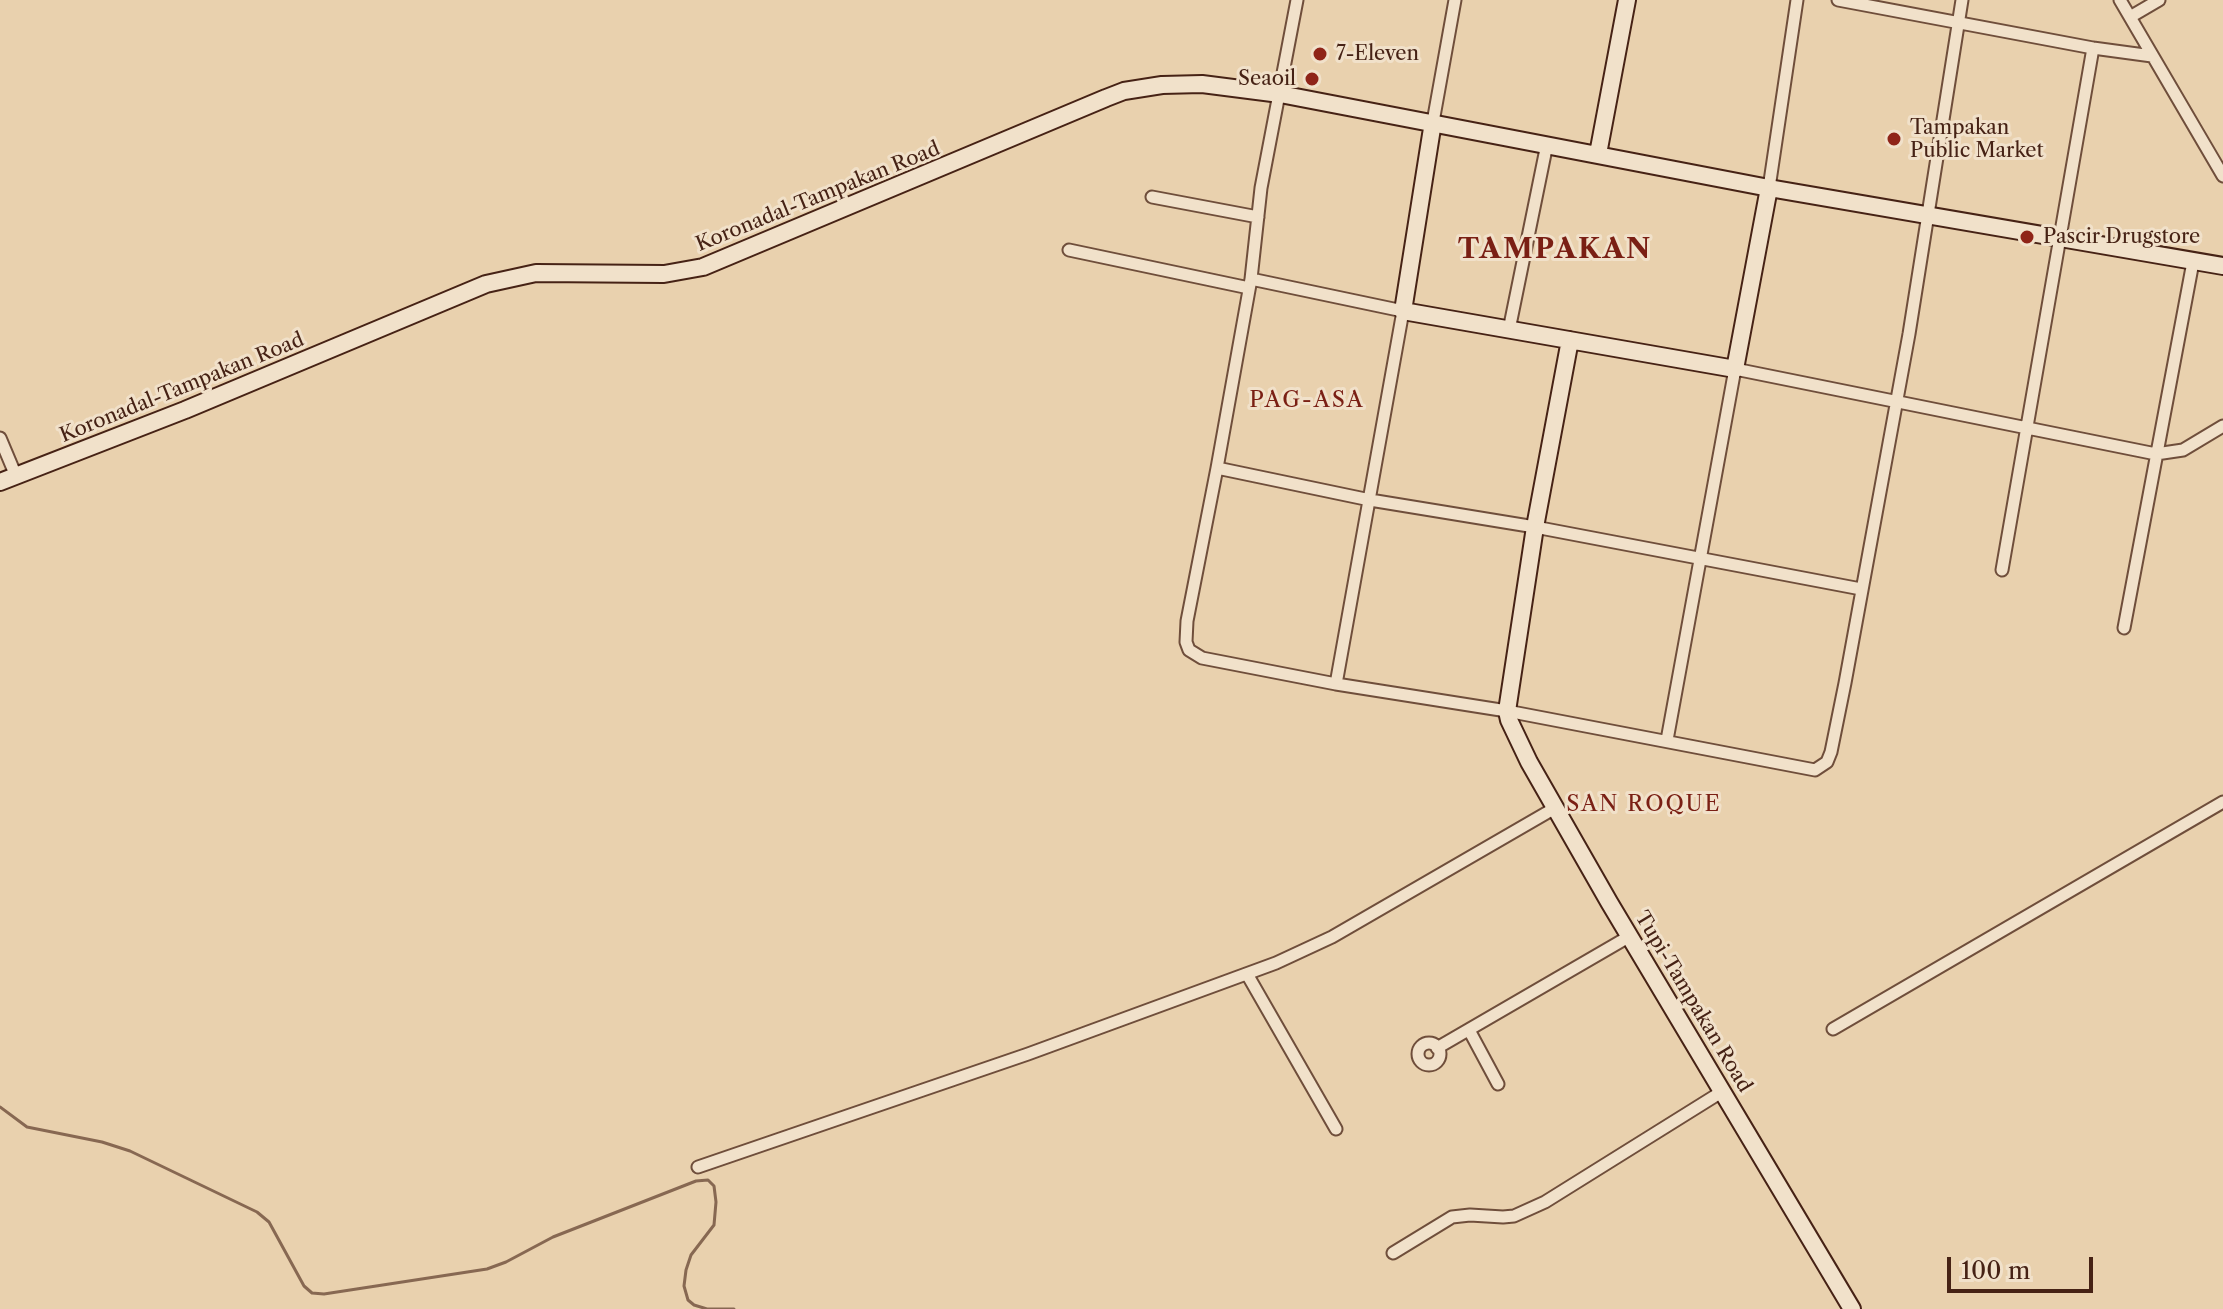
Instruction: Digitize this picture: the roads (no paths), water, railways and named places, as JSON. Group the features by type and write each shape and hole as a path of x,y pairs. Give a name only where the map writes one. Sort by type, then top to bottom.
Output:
{"main road":[{"path":"1598,154 1627,0"},
{"name":"Koronadal-Tampakan Road","path":"8,479 185,410 486,284 536,273 664,274 687,271 730,258 1124,91 1181,84 1280,94 1769,188 2223,266"},
{"path":"1433,122 1403,311 1735,369 1769,188"},
{"path":"1507,711 1535,527 1570,340"},
{"name":"Tupi-Tampakan Road","path":"1507,711 1516,738 1555,808 1852,1309"}],"street":[{"path":"1297,0 1258,217 1250,283 1187,621 1186,642 1189,650 1202,658 1667,740 1806,770 1822,768 1831,752 1929,214 1962,0"},
{"path":"1433,122 1455,0"},
{"path":"1769,188 1797,0"},
{"path":"1838,0 2093,48 2152,56"},
{"path":"2120,0 2223,176"},
{"path":"2130,17 2159,0"},
{"path":"2002,570 2093,48"},
{"path":"1509,330 1547,144"},
{"path":"1152,197 1258,217"},
{"path":"1069,250 1403,311 1336,684"},
{"path":"2124,628 2193,262"},
{"path":"1667,740 1735,369 2156,454 2183,450 2223,426"},
{"path":"0,438 8,479"},
{"path":"1217,468 1370,500 1535,527 1861,589"},
{"path":"1833,1029 2223,802"},
{"path":"698,1167 1028,1054 1247,974 1332,937 1555,808"},
{"path":"1437,1048 1630,936"},
{"path":"1247,974 1336,1129"},
{"path":"1469,1030 1498,1084"},
{"path":"1393,1253 1452,1217 1514,1216 1545,1202 1723,1091"}],"waterway":[{"path":"0,1107 27,1127 102,1142 130,1151 257,1212 269,1222 304,1286 312,1293 324,1294 487,1269 553,1237 696,1181 708,1180 714,1186 714,1225 691,1255 684,1286 688,1300 694,1305 707,1309 734,1309"}],"place":[{"name":"7-Eleven","path":"1320,54"},
{"name":"Seaoil","path":"1312,79"},
{"name":"Tampakan Public Market","path":"1894,139"},
{"name":"Pascir Drugstore","path":"2027,237"}],"district":[{"name":"TAMPAKAN","path":"1555,250"},
{"name":"PAG-ASA","path":"1307,401"},
{"name":"SAN ROQUE","path":"1644,805"}]}
